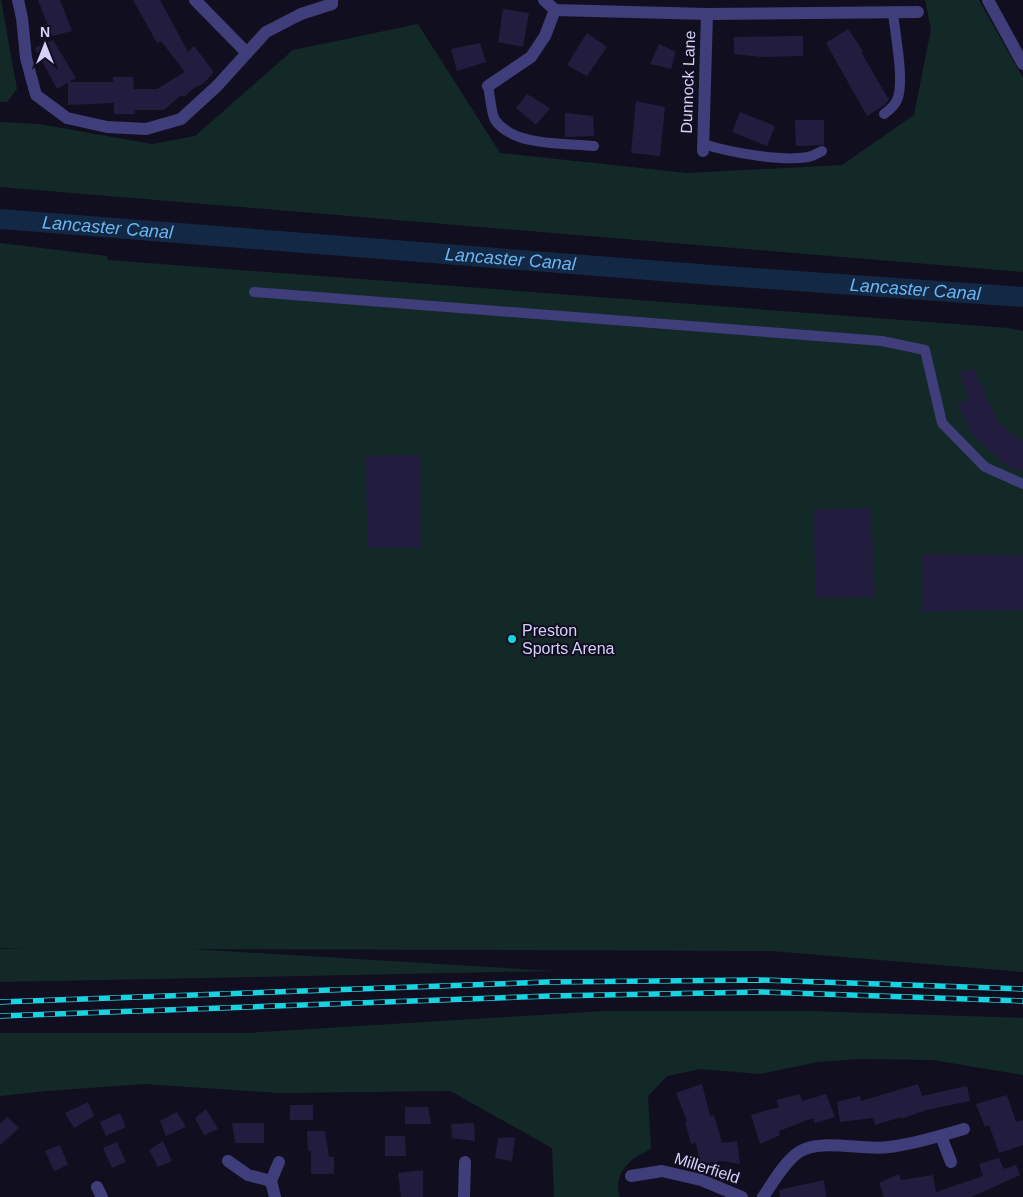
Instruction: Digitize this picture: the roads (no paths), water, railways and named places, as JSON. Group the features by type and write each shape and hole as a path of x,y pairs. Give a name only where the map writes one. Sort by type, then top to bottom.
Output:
{"street":[{"path":"18,0 22,18 26,58 36,95 67,118 107,127 146,130 181,118 217,86 266,32 301,14 332,4 332,0"},
{"path":"195,0 247,54"},
{"path":"488,86 531,57 545,36 555,10 544,0"},
{"path":"988,0 1023,64"},
{"name":"Dunnock Lane","path":"555,10 707,14 918,12"},
{"name":"Dunnock Lane","path":"703,147 707,14"},
{"path":"764,1197 779,1173 799,1152 822,1145 888,1148 964,1129"},
{"path":"941,1136 951,1162"},
{"path":"228,1161 248,1175 271,1181"},
{"path":"275,1197 271,1181 279,1162"},
{"path":"464,1197 465,1162"},
{"name":"Millerfield","path":"632,1176 662,1171 701,1180 742,1197"}],"lane":[{"path":"884,114 891,109 898,98 900,79 893,13"},
{"path":"488,86 494,118 506,131 529,141 594,146"},
{"path":"703,147 784,157 808,157 822,151"},
{"path":"254,292 882,341 925,350 942,423 985,467 1023,484"}],"waterway":[{"name":"Lancaster Canal","path":"0,219 712,275 1023,297"}],"railway":[{"path":"0,1002 548,982 759,980 1023,989"},
{"path":"0,1016 550,996 761,992 1023,1001"}],"place":[{"name":"Preston Sports Arena","path":"512,639"}]}
